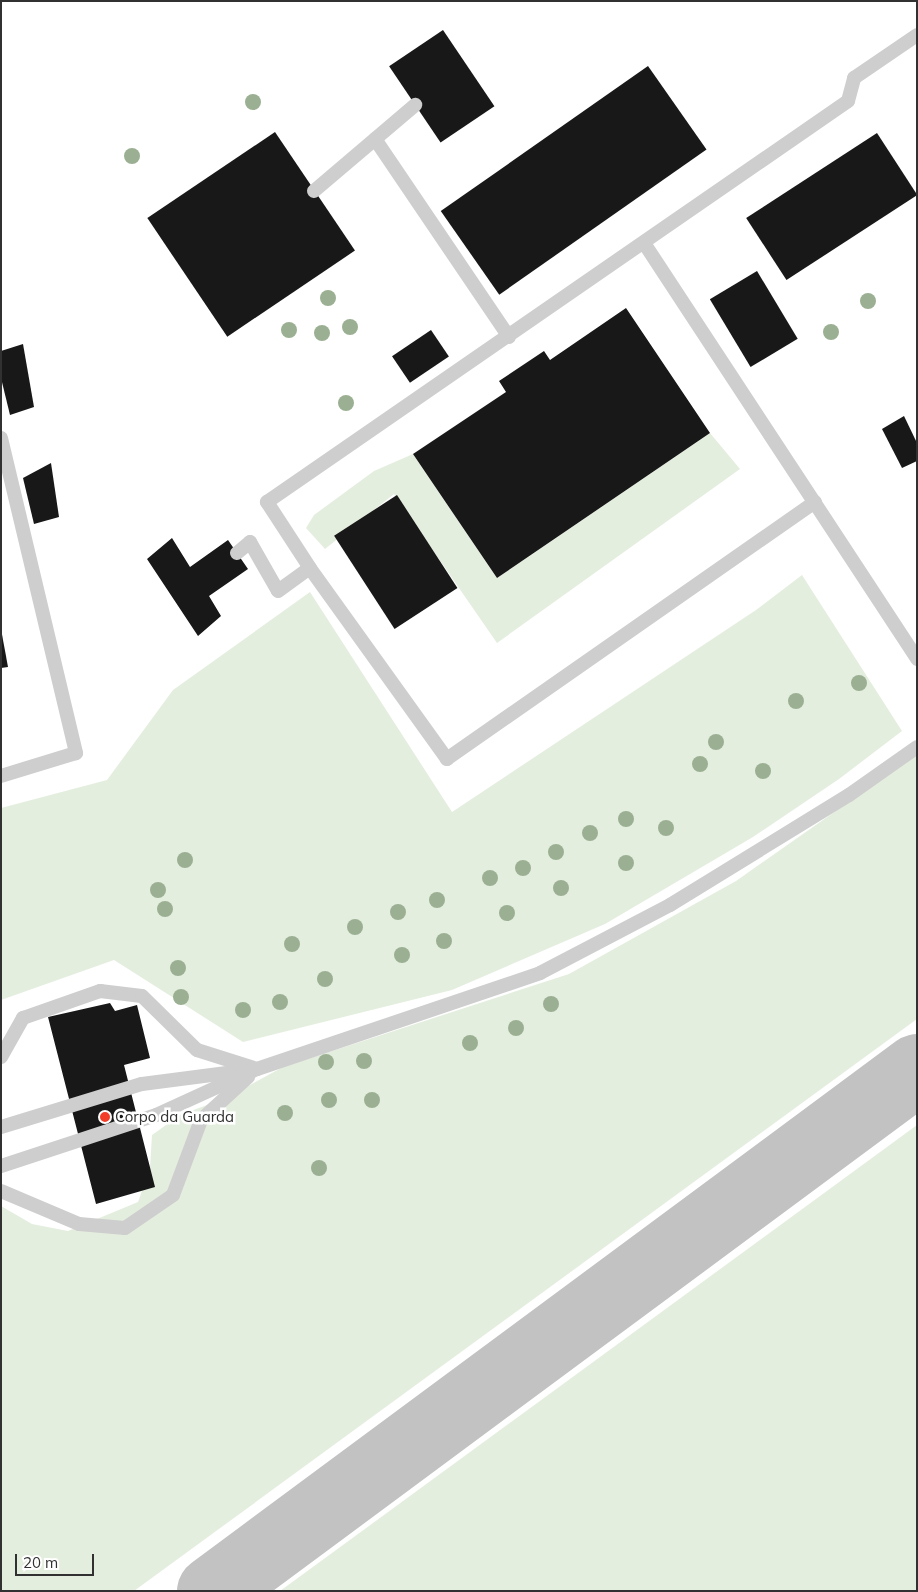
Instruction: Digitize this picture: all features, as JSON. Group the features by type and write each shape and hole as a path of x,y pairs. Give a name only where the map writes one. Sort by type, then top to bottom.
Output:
{"lane":[{"path":"815,502 447,759 310,568 267,502 509,337 848,101 854,78 917,35"},
{"path":"314,191 415,105"},
{"path":"375,139 509,337"},
{"path":"644,243 917,659"},
{"path":"1,438 76,753 1,776"},
{"path":"237,553 250,542 278,591 310,568"},
{"path":"1,1166 156,1116 257,1068 540,973 670,905 849,795 917,747"},
{"path":"1,1057 22,1018 100,991 142,996 197,1050 257,1068"},
{"path":"1,1127 142,1084 257,1068"},
{"path":"1,1191 79,1224 125,1228 173,1195 201,1120 257,1068"}],"green space":[{"path":"710,433 740,469 497,643 394,494 325,549 306,528 314,515 374,471 413,454 497,578"},
{"path":"802,575 902,731 839,779 753,837 605,924 452,990 243,1042 114,960 1,1000 1,808 107,780 173,690 310,592 452,812 756,610"},
{"path":"917,754 917,1019 134,1591 1,1591 1,1206 32,1224 68,1231 138,1202 150,1168 152,1135 180,1115 226,1098 283,1067 569,974 736,881"},
{"path":"917,1125 917,1591 280,1591 518,1417"}],"building":[{"path":"443,30 494,106 441,143 389,66"},
{"path":"648,66 707,150 499,295 441,211"},
{"path":"275,132 355,251 227,337 147,218"},
{"path":"877,133 917,195 786,280 746,218"},
{"path":"757,271 798,339 751,367 710,299"},
{"path":"626,308 710,433 497,578 413,454 506,392 499,381 544,351 550,360"},
{"path":"431,330 449,357 410,383 392,356"},
{"path":"23,344 34,407 10,415 1,378 1,351"},
{"path":"904,416 917,443 917,461 902,468 882,429"},
{"path":"51,463 59,517 34,524 23,478"},
{"path":"397,495 457,588 395,629 334,536"},
{"path":"172,538 190,567 228,540 248,569 209,596 221,616 198,636 147,559"},
{"path":"1,629 8,667 1,668"},
{"name":"Corpo da Guarda","path":"110,1003 115,1011 137,1005 150,1058 124,1065 155,1187 96,1204 48,1017"}],"taxiway":[{"path":"212,1591 917,1069"}],"place":[{"name":"Corpo da Guarda","path":"105,1117"}]}
